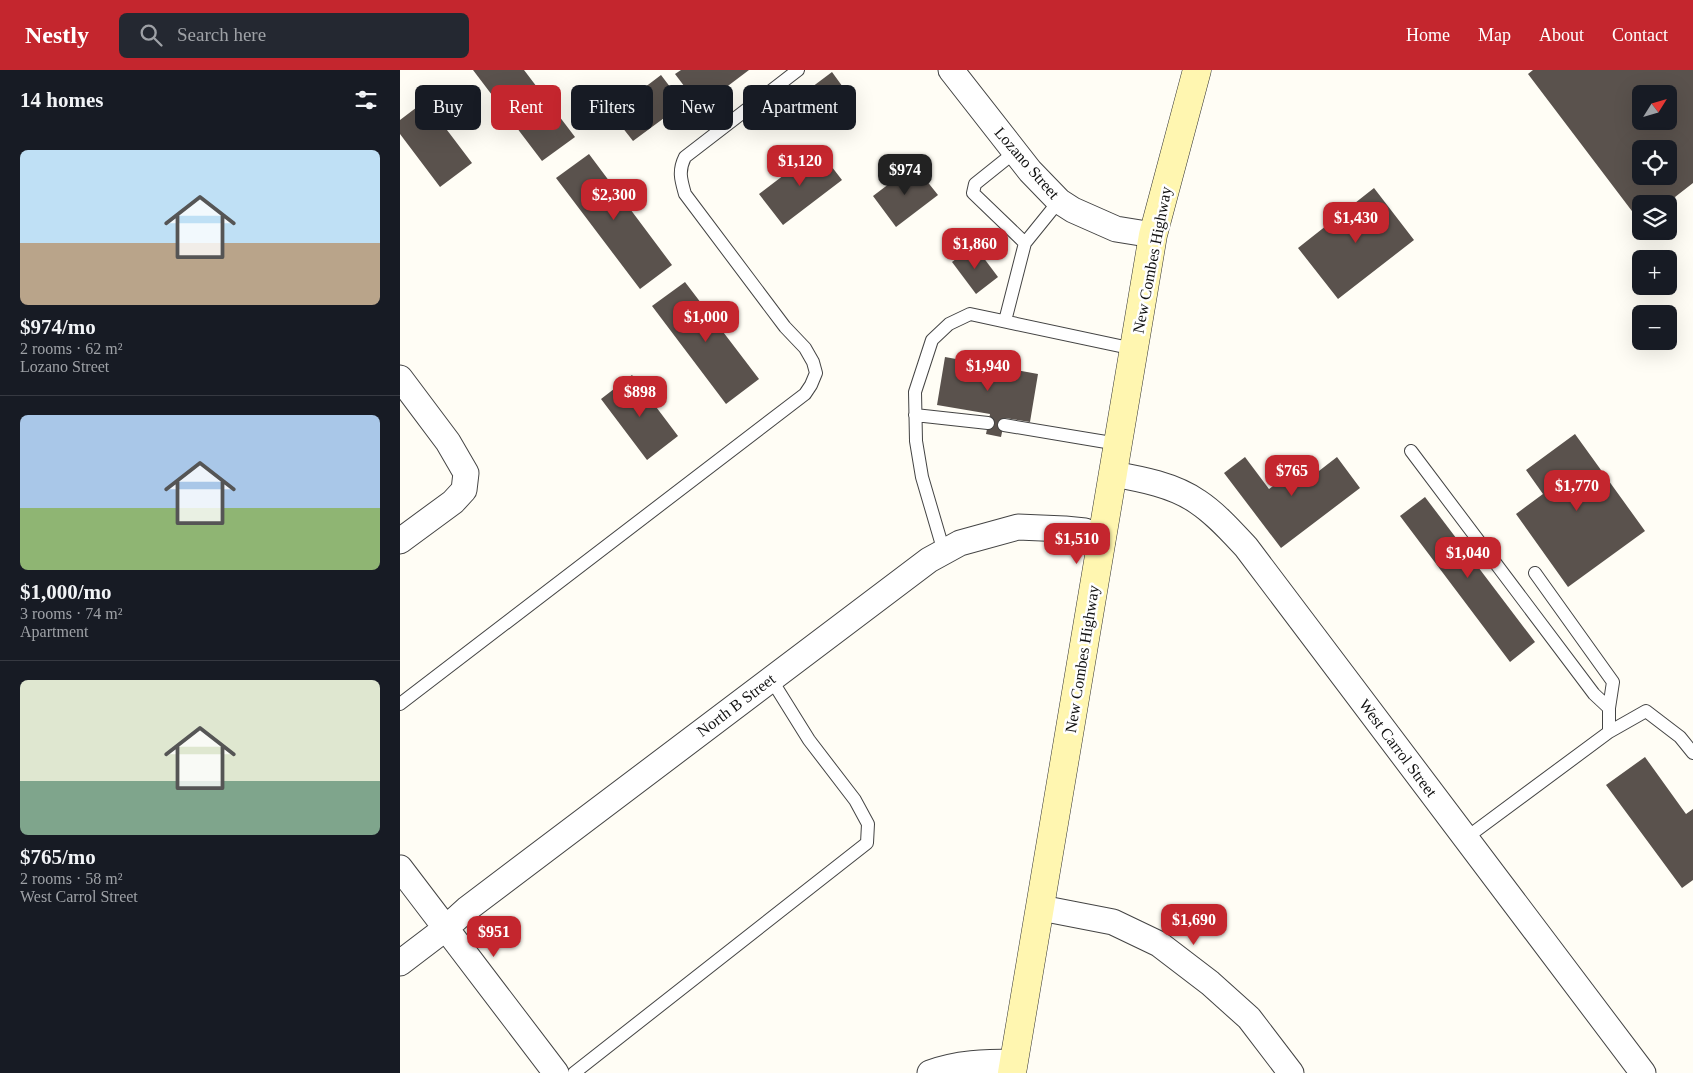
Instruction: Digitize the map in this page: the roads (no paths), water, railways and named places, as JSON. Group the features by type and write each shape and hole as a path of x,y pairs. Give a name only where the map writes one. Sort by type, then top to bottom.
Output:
{"street":[{"name":"Lozano Street","path":"951,70 1030,171 1059,201 1072,210 1116,229 1153,235"},
{"name":"New Combes Highway","path":"1013,1067 1153,235 1197,70"},
{"path":"400,378 448,442 466,473 464,490 454,502 400,541"},
{"name":"West Carrol Street","path":"1113,474 1148,480 1197,501 1223,523 1246,547 1644,1073"},
{"name":"North B Street","path":"400,963 446,928 467,909 929,560 960,543 1018,527 1065,528 1085,532 1102,542"},
{"path":"400,868 556,1073"},
{"path":"1041,908 1112,922 1159,944 1210,983 1250,1018 1291,1073"},
{"path":"930,1073 956,1066 988,1062 1013,1067"}],"lane":[{"path":"400,704 805,394 811,385 816,373 813,362 805,348 784,327 685,194 680,178 681,166 685,157 798,70"},
{"path":"1015,152 975,184 973,193 1025,243"},
{"path":"1005,321 1025,243 1059,201"},
{"path":"944,552 922,477 916,441 915,392 932,340 948,324 970,314 1134,349"},
{"path":"915,415 988,423"},
{"path":"1004,425 1118,444"},
{"path":"1411,451 1594,694 1609,708"},
{"path":"1535,573 1613,682 1609,708 1609,732"},
{"path":"574,1073 867,842 868,824 855,800 808,740 771,679"},
{"path":"1466,838 1609,732 1646,711 1680,737 1693,753"}]}
